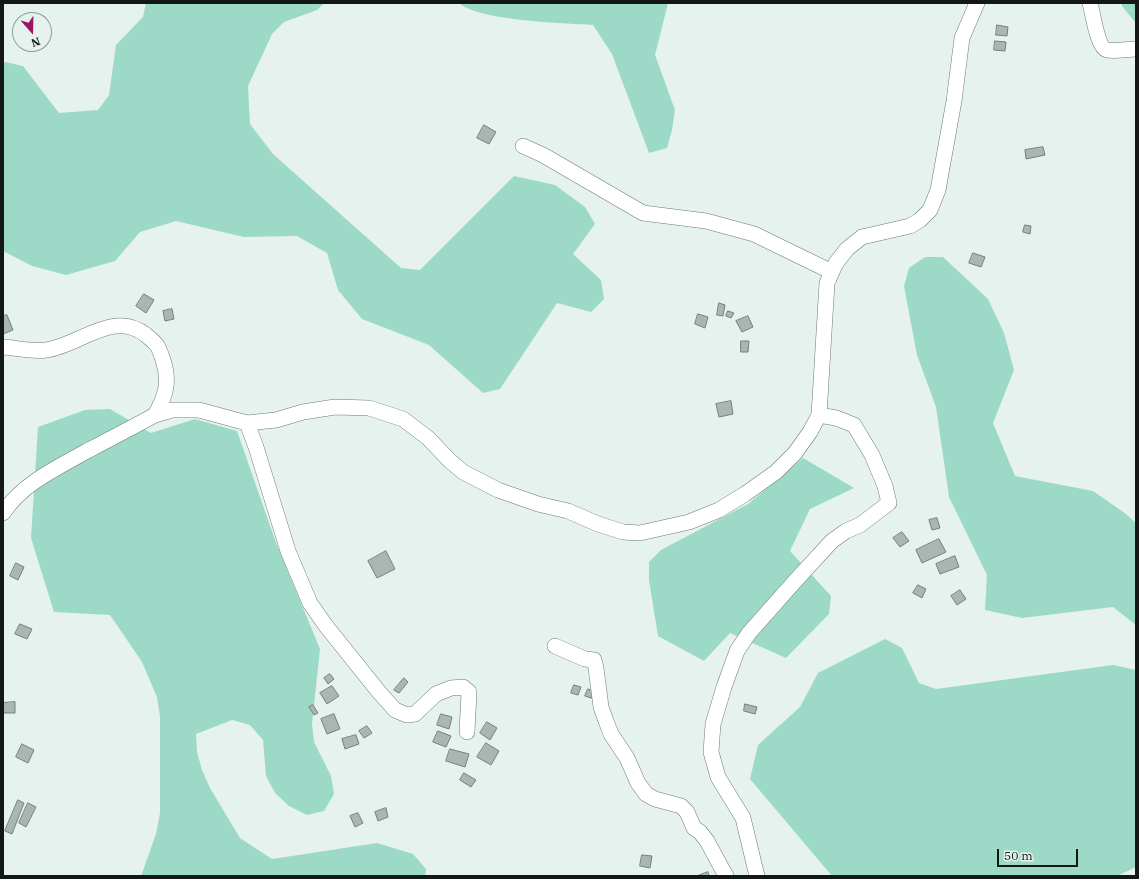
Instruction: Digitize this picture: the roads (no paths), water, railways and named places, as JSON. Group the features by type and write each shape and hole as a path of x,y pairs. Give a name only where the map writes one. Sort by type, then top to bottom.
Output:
{"street":[{"path":"3,513 10,502 24,489 49,472 155,415 172,410 200,410 247,423 258,423 276,420 303,412 335,407 369,408 403,418 428,438 463,472 498,490 538,504 568,512 622,532 640,533 689,522 719,510 776,472 795,453 810,432 819,415 824,305 827,283 836,263 847,249 862,237 910,226 920,220 930,210 938,190 954,101 962,38 977,3"},
{"path":"1090,3 1097,34 1102,46 1106,50 1136,49"},
{"path":"523,146 543,155 643,213 706,221 754,234 832,272"},
{"path":"3,347 45,350 61,346 93,332 118,326 139,330 158,345 164,362 167,382 163,401 155,415"},
{"path":"757,876 743,818 718,777 711,752 713,724 724,687 737,651 749,633 775,604 832,541 846,531 860,525 889,503 885,486 872,455 854,425 836,418 819,415"},
{"path":"247,423 256,447 288,551 310,603 326,626 395,710 407,715 415,714 436,694 452,688 463,687 469,692 467,732"},
{"path":"555,646 585,659 594,660 601,707 606,721 611,734 627,758 638,783 646,794 655,799 681,806 689,816 694,828 700,832 707,841 726,876"}]}
